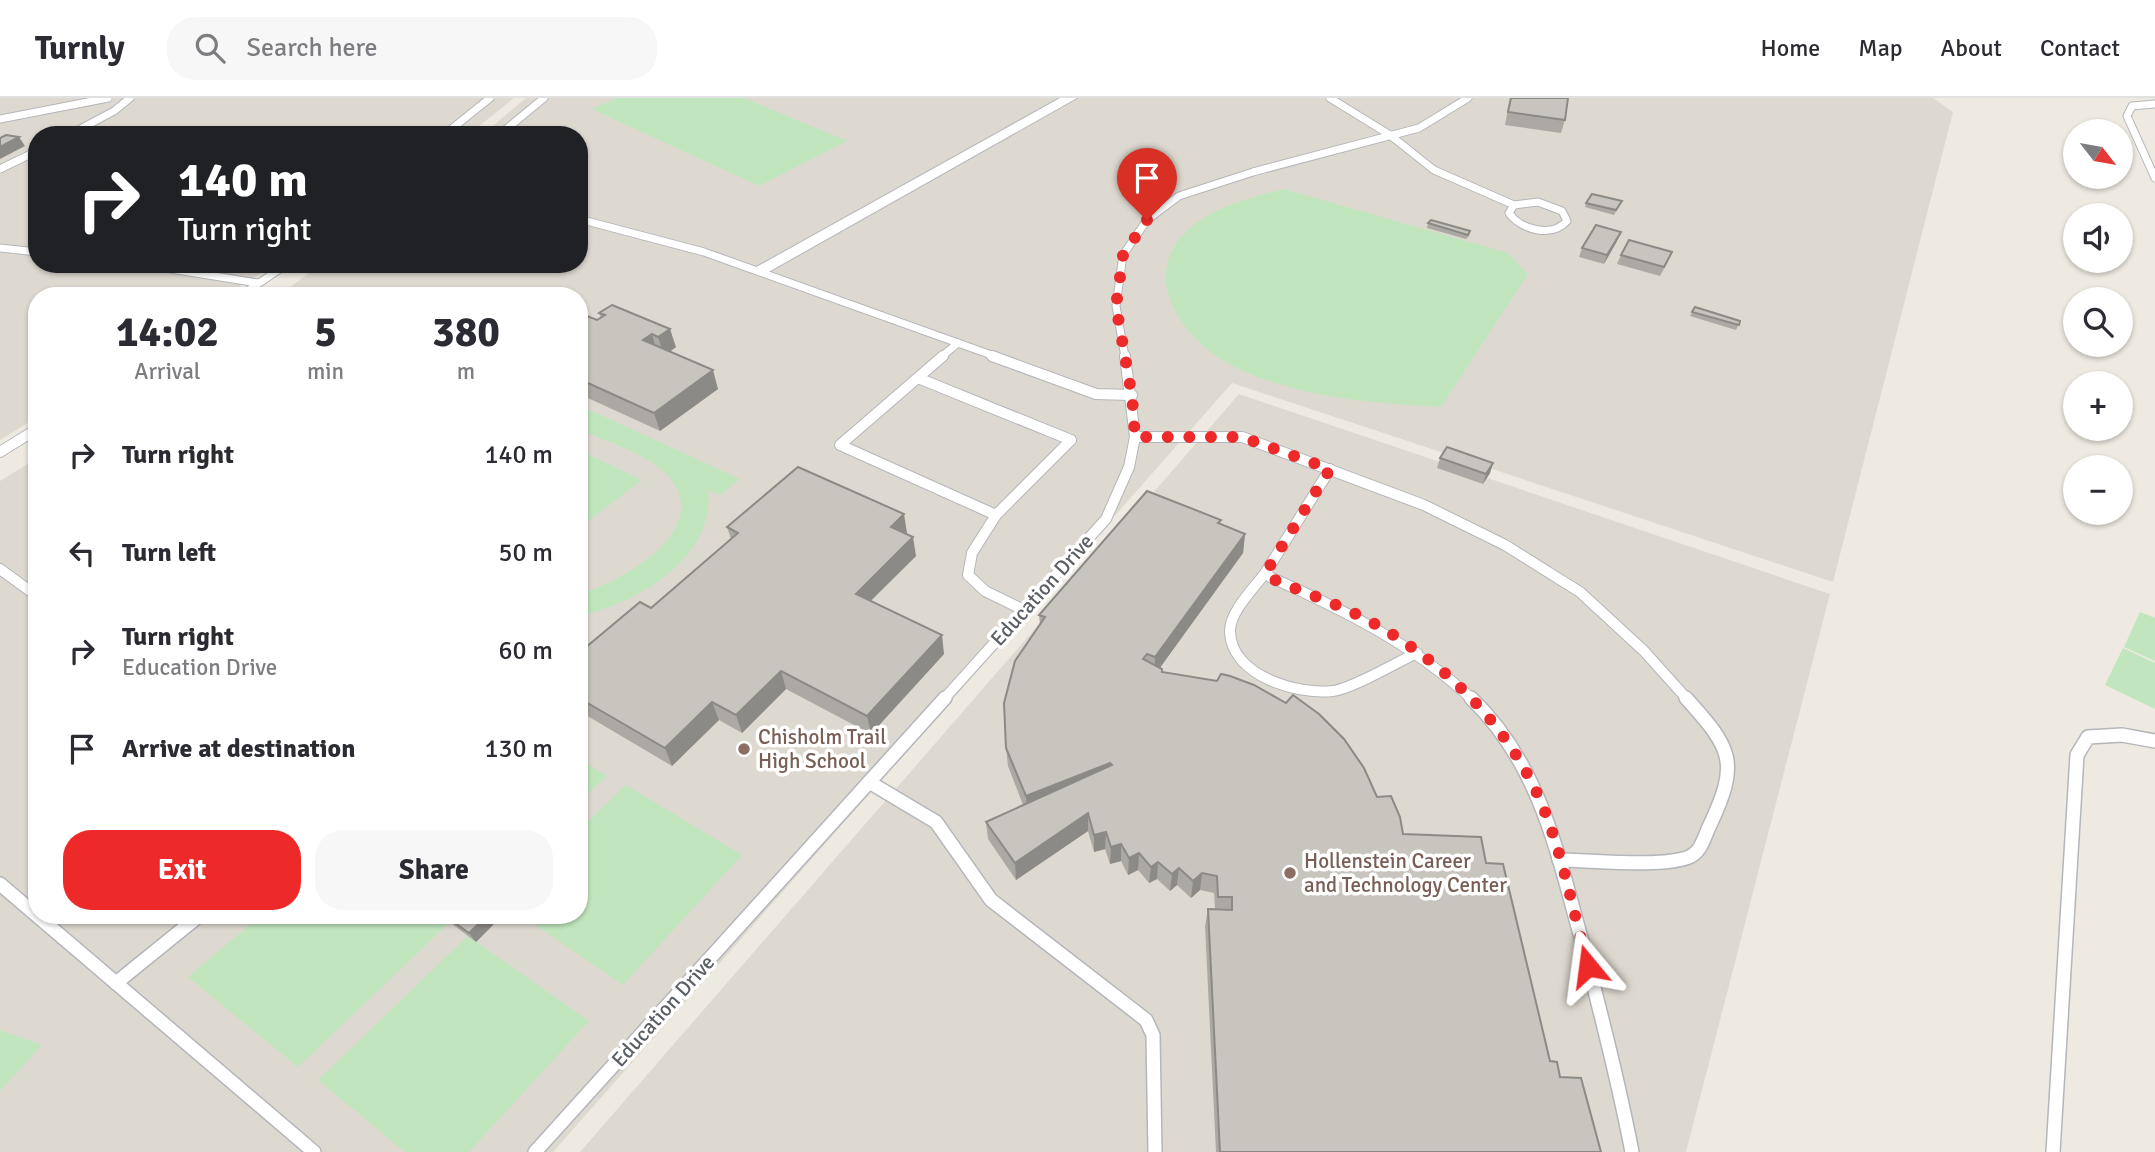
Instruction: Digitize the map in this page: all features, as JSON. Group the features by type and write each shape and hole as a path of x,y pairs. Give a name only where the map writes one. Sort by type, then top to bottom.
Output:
{"street":[{"path":"759,270 1070,98"}],"lane":[{"path":"0,119 108,98"},
{"path":"86,126 114,111 130,98"},
{"path":"455,126 490,98"},
{"path":"510,126 544,98"},
{"path":"1330,98 1390,135 1434,170 1514,205 1529,201 1547,204 1562,211 1567,221 1550,230 1532,229 1511,218 1509,213 1514,205"},
{"name":"Education Drive","path":"535,1152 1106,519 1129,467 1135,437 1132,396 1116,306 1123,255 1147,220 1179,196 1253,172 1419,128 1468,98"},
{"path":"2154,174 2127,116 2132,106 2155,103"},
{"path":"0,169 28,155"},
{"path":"588,222 759,270 1096,394 1132,396"},
{"path":"0,248 28,251"},
{"path":"195,273 258,283"},
{"path":"252,287 273,273"},
{"path":"958,343 840,445 996,515"},
{"path":"918,378 1071,440 996,515 967,560 967,577 974,586 1024,610"},
{"path":"0,452 28,435"},
{"path":"1135,437 1242,437 1424,505 1466,524 1580,593 1676,685 1726,750 1730,764 1722,800 1698,851 1688,857 1667,861 1559,860"},
{"path":"1330,469 1266,572 1233,618 1230,632 1239,658 1263,676 1305,691 1336,691 1417,653"},
{"path":"0,569 28,589"},
{"path":"1266,572 1270,578 1380,627 1462,690 1501,730 1541,804 1559,860 1617,1072 1632,1152"},
{"path":"2053,1152 2077,755 2088,737 2115,734 2139,736 2155,741"},
{"path":"869,782 936,822 991,900 1146,1020 1153,1035 1154,1152"},
{"path":"0,884 28,908"},
{"path":"46,924 314,1152"},
{"path":"116,984 189,924"}],"shaded area":[{"path":"0,98 514,98 479,126 28,126 28,273 261,273 239,287 28,287 28,423 0,440"},
{"name":"Chisholm Trail High School","path":"526,98 1933,98 1953,112 1833,582 1232,383 553,1152 0,1152 0,481 28,464 28,924 588,924 588,287 290,287 309,273 588,273 588,126 493,126"},
{"name":"Hollenstein Career and Technology Center","path":"1239,394 1830,594 1686,1152 580,1152"}],"green space":[{"path":"617,98 744,98 847,141 759,186 592,109"},
{"path":"1284,189 1508,253 1528,274 1441,407 1343,398 1272,382 1224,361 1203,345 1185,326 1172,304 1166,282 1168,260 1181,238 1204,218 1223,208"},
{"path":"588,409 740,479 720,495 708,490 707,514 699,537 686,557 668,574 624,601 588,614 588,591 639,565 673,532 681,513 679,493 665,473 636,453 588,433"},
{"path":"588,454 642,480 588,521"},
{"path":"2140,612 2155,618 2155,661 2124,647"},
{"path":"2123,648 2155,663 2155,709 2105,685"},
{"path":"588,764 607,776 588,794"},
{"path":"626,785 742,855 623,985 534,924 588,924 588,821"},
{"path":"250,924 448,924 298,1067 188,977"},
{"path":"468,936 589,1021 469,1152 405,1152 318,1080"},
{"path":"0,1030 42,1045 0,1091"}],"building":[{"path":"1511,98 1568,98 1565,120 1508,112"},
{"path":"6,135 19,137 0,147 0,138"},
{"path":"1592,194 1622,201 1616,210 1586,203"},
{"path":"1431,220 1470,231 1468,235 1428,223"},
{"path":"1596,225 1621,232 1607,255 1582,248"},
{"path":"1629,240 1672,252 1664,267 1621,255"},
{"path":"612,305 670,329 658,337 652,334 643,340 713,370 654,413 588,383 588,316 597,320 605,315 599,313"},
{"path":"1695,307 1740,321 1739,325 1692,312"},
{"path":"1447,447 1493,463 1486,474 1440,458"},
{"path":"798,467 904,514 891,527 913,537 856,594 942,635 867,716 781,671 736,715 712,702 665,748 588,703 588,645 640,602 651,608 738,533 727,527"},
{"path":"1147,491 1221,520 1218,523 1245,534 1155,657 1147,654 1143,659 1162,669 1162,672 1217,681 1221,674 1230,676 1254,685 1286,703 1293,695 1319,714 1344,739 1364,768 1377,797 1391,796 1400,817 1403,834 1481,837 1486,863 1503,864 1550,1061 1557,1062 1560,1077 1581,1078 1601,1152 1220,1152 1208,909 1232,910 1232,897 1218,897 1217,876 1202,873 1193,881 1179,868 1172,874 1158,862 1151,867 1139,853 1129,858 1121,844 1111,847 1106,832 1094,835 1088,813 1015,863 986,822 1112,765 1110,763 1026,796 1006,748 1004,703 1015,661 1045,617 1039,615"},
{"path":"456,924 478,924 469,933"}],"place":[{"name":"Chisholm Trail High School","path":"744,749"},
{"name":"Hollenstein Career and Technology Center","path":"1290,873"}],"route":[{"path":"1147,220 1123,255 1116,306 1132,396 1135,437 1242,437 1330,469 1266,572 1270,578 1356,614 1401,640 1462,690 1501,730 1541,804 1588,966"}]}
